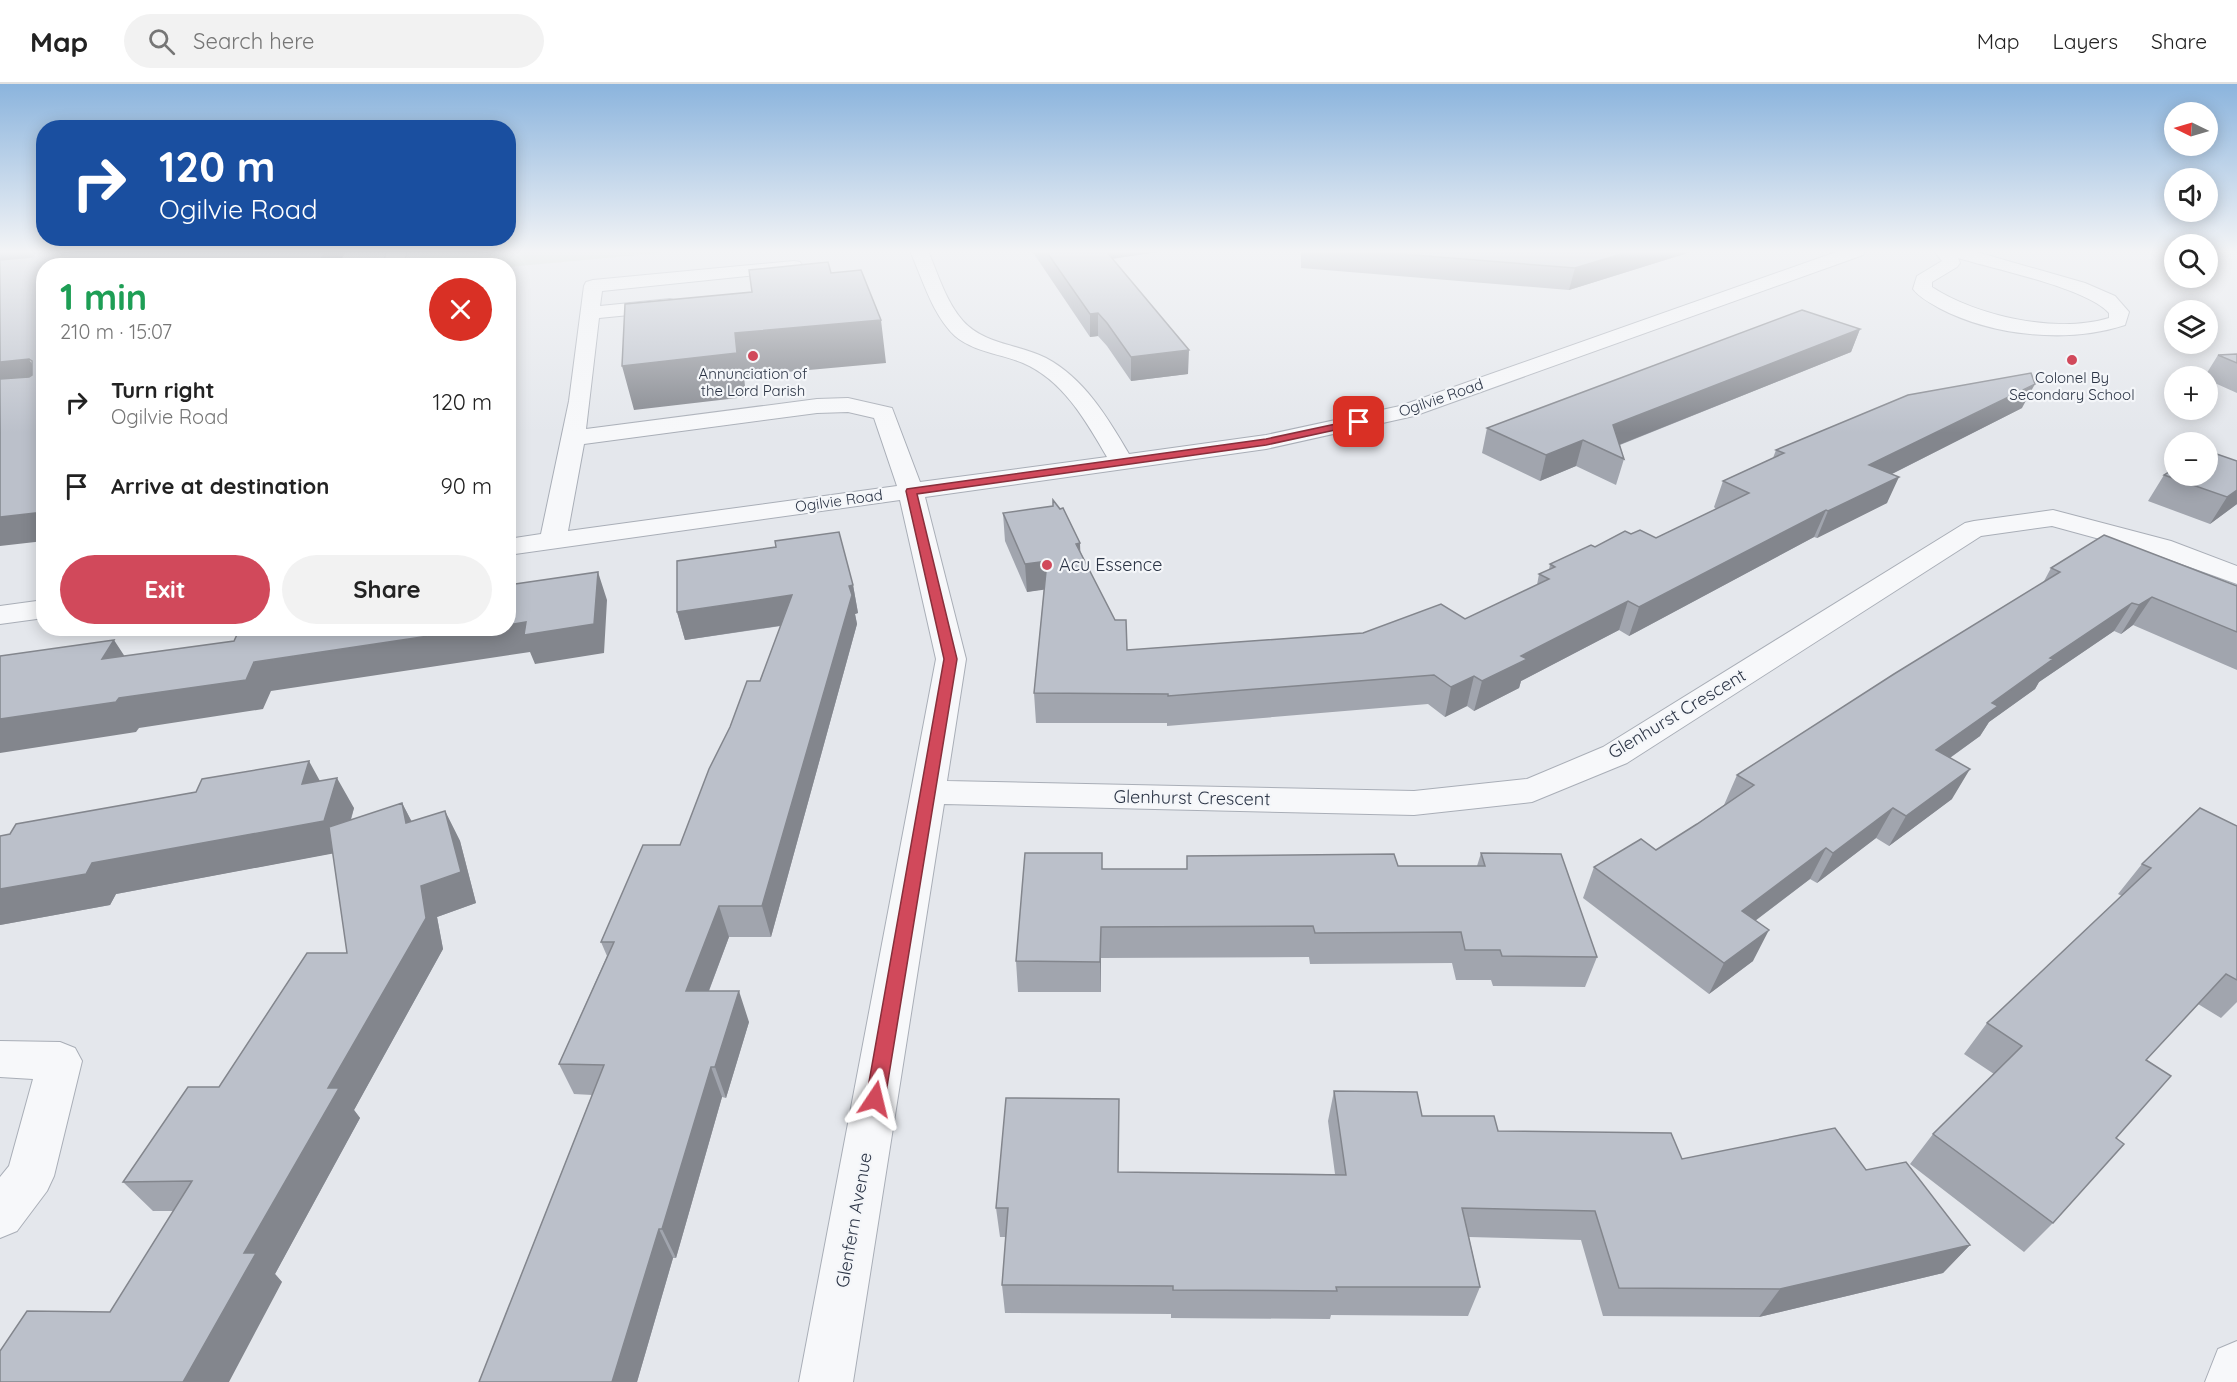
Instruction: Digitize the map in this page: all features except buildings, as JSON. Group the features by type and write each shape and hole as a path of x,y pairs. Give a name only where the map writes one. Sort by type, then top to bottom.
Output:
{"street":[{"path":"553,541 580,401 590,313 605,312"},
{"path":"948,312 957,326 973,339 1038,362 1066,382 1100,424 1123,463"},
{"name":"Ogilvie Road","path":"516,545 1266,442 1406,411 1686,312"},
{"path":"1962,312 2007,326 2035,328 2095,327 2118,321 2120,312"},
{"name":"Glenfern Avenue","path":"573,438 806,407 848,405 884,413 911,491 951,659 826,1382"},
{"name":"Glenhurst Crescent","path":"929,792 1414,803 1532,790 1615,755 1974,529 2053,518 2161,547 2237,576"},
{"path":"0,615 36,610"},
{"path":"0,1059 60,1061 30,1176 0,1215"},
{"path":"2232,1382 2237,1368"}],"place":[{"name":"Annunciation of the Lord Parish","path":"753,356"},
{"name":"Colonel By Secondary School","path":"2072,360"},
{"name":"Acu Essence","path":"1047,565"}],"route":[{"path":"875,1099 951,659 911,491 1266,442 1359,422"}]}
